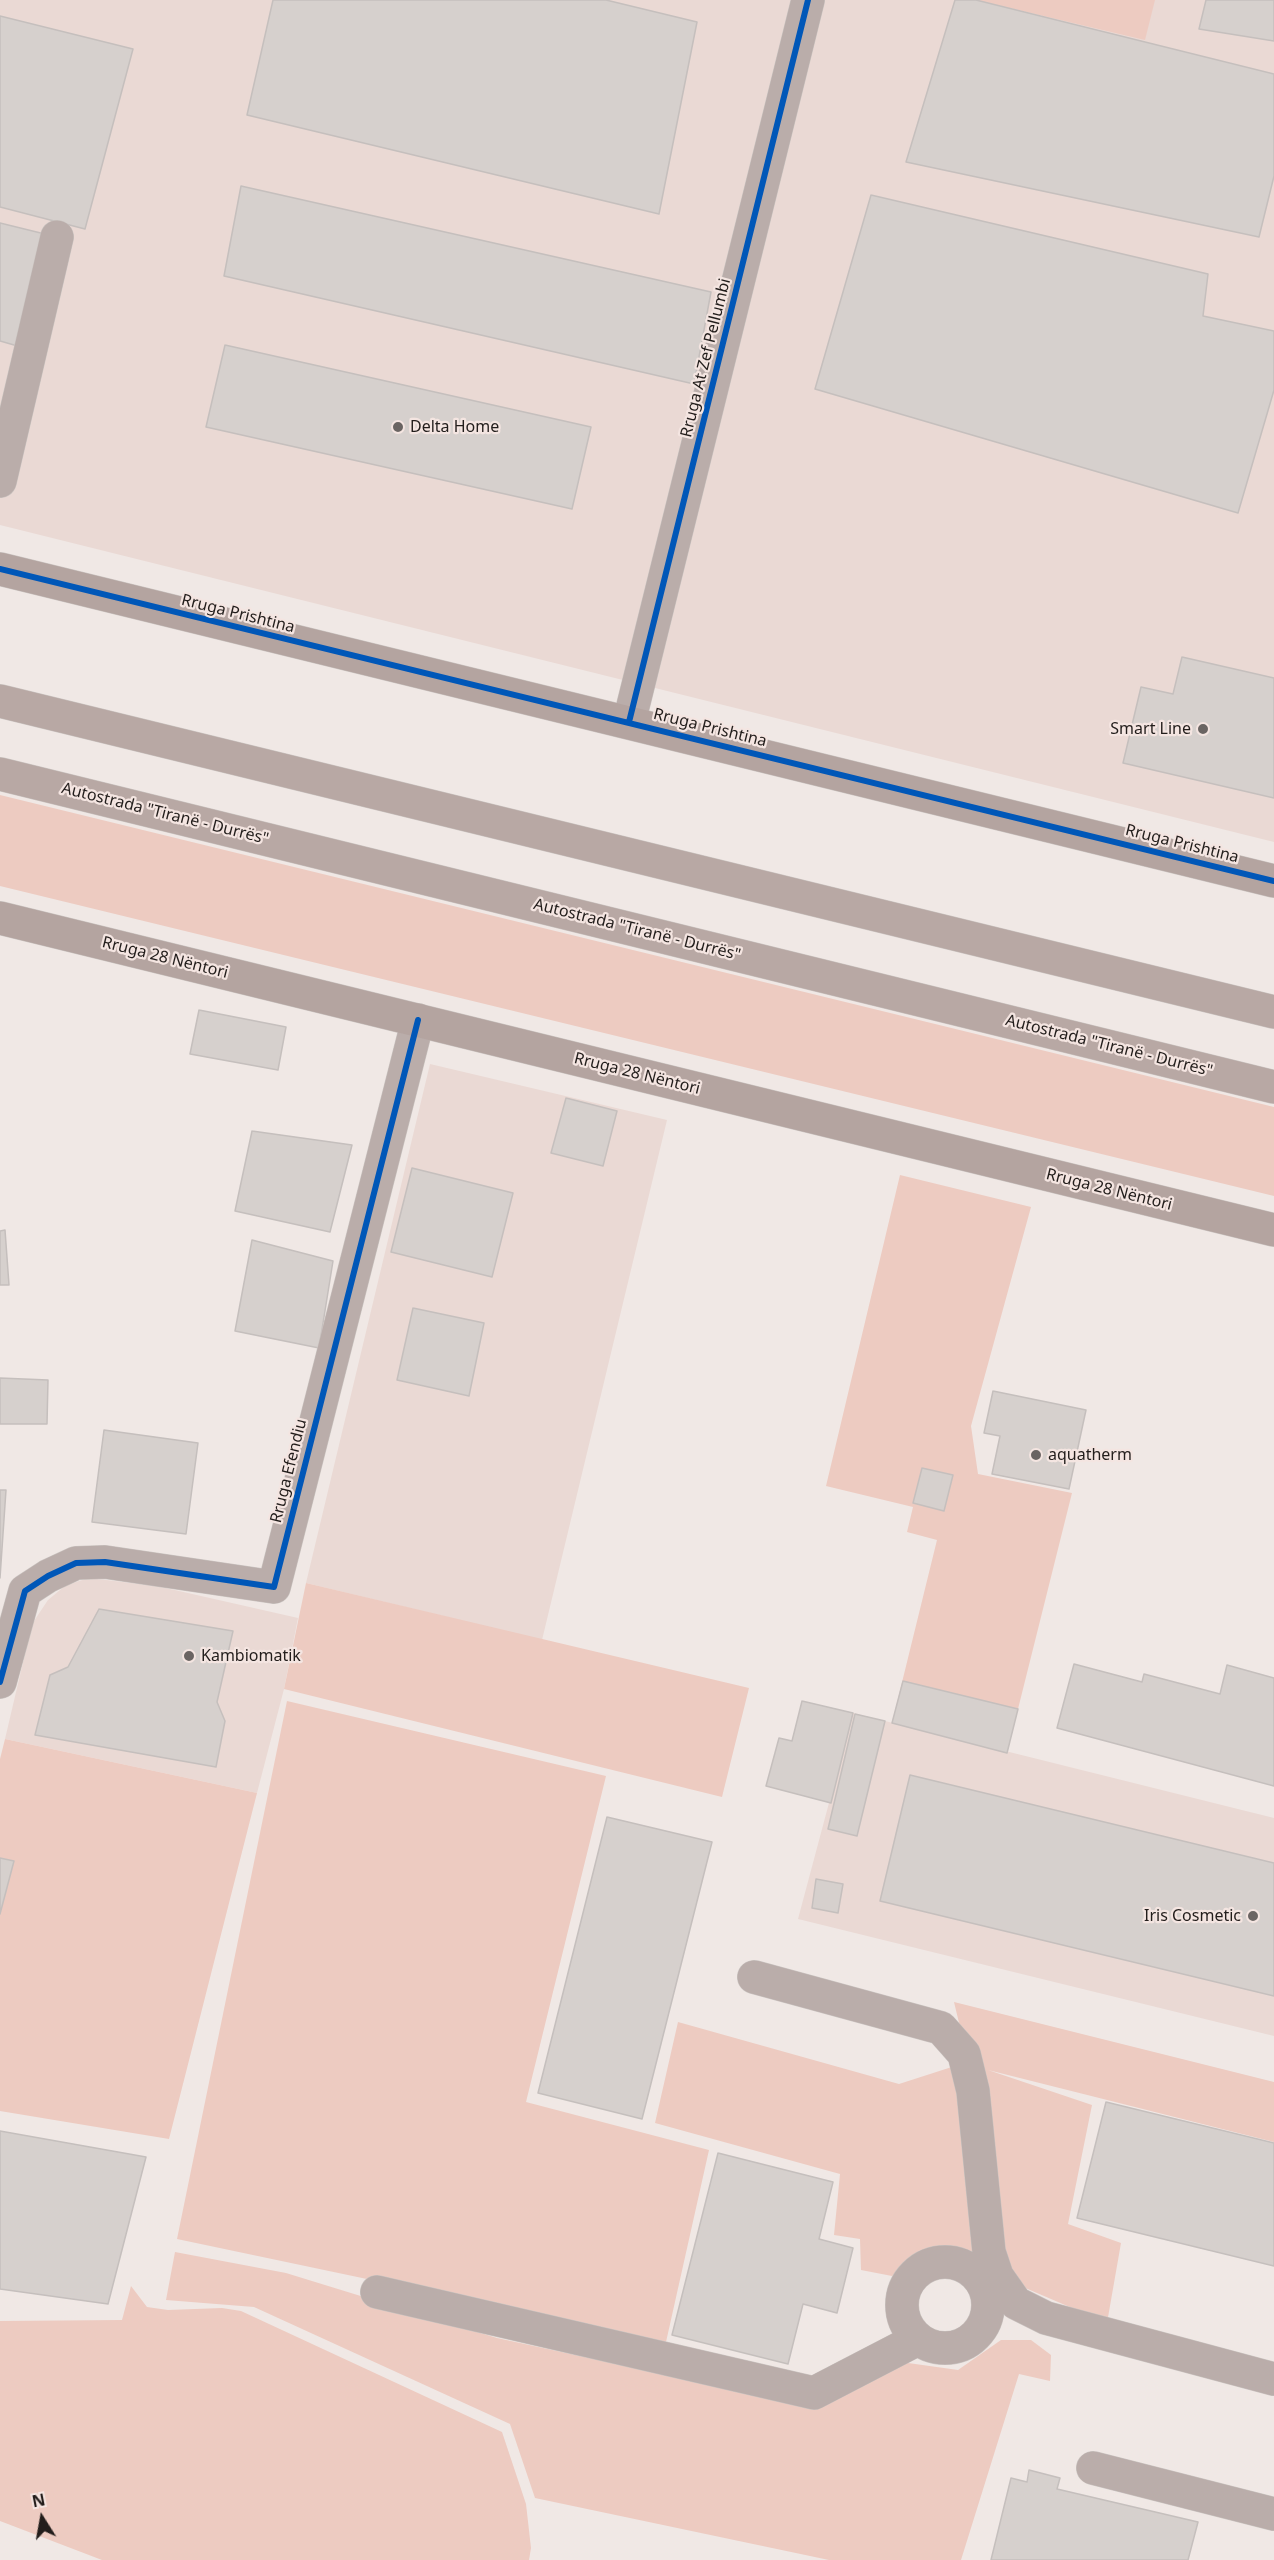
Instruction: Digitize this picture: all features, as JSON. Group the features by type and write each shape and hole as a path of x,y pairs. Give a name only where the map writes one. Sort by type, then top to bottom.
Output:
{"highway":[{"path":"0,701 1274,1012"},
{"name":"Autostrada \"Tiranë - Durrës\"","path":"0,774 1274,1087"}],"main road":[{"name":"Rruga Prishtina","path":"0,569 1274,881"},
{"name":"Rruga 28 Nëntori","path":"0,918 1274,1230"}],"street":[{"name":"Rruga At Zef Pellumbi","path":"629,722 808,0"},
{"path":"0,481 57,237"},
{"name":"Rruga Efendiu","path":"0,1679 25,1592 48,1576 76,1563 105,1562 274,1587 418,1020"},
{"path":"753,1977 941,2028 964,2054 973,2091 989,2252 986,2271 988,2303 986,2317 981,2330 971,2340 958,2346 945,2348 930,2345 918,2339 908,2328 902,2307 906,2285 927,2265 956,2262 968,2268 986,2271 997,2276 1016,2302 1046,2318 1274,2379"},
{"path":"377,2292 814,2393 918,2339"},
{"path":"1093,2468 1274,2514"}],"shaded area":[{"path":"0,0 1274,0 1274,842 0,525"},
{"path":"976,0 1155,0 1145,40"},
{"path":"0,795 1274,1107 1274,1196 0,886"},
{"path":"430,1064 667,1120 542,1640 306,1583"},
{"path":"900,1175 1031,1207 971,1426 978,1474 1072,1493 1007,1753 892,1723 937,1540 907,1532 913,1507 826,1486"},
{"path":"89,1578 157,1586 298,1618 284,1689 257,1793 5,1739 32,1624 48,1600 66,1585"},
{"path":"306,1583 749,1688 722,1797 284,1689"},
{"path":"287,1701 606,1776 526,2102 709,2150 666,2342 177,2239"},
{"path":"853,1713 1274,1818 1274,2036 798,1919"},
{"path":"5,1739 257,1793 169,2139 0,2111 0,1759"},
{"path":"954,2002 1274,2082 1274,2142 988,2070 1092,2105 1068,2224 1121,2243 1107,2323 1016,2284 994,2231"},
{"path":"678,2022 899,2084 958,2065 980,2260 936,2254 892,2276 861,2270 860,2239 834,2235 840,2174 655,2123"},
{"path":"175,2252 286,2273 497,2338 807,2405 901,2362 958,2370 1001,2340 1031,2340 1051,2355 1050,2381 1019,2374 961,2560 829,2560 535,2498 510,2424 254,2307 166,2300"},
{"path":"131,2286 147,2307 168,2310 222,2308 241,2311 502,2432 526,2504 531,2548 529,2560 102,2560 0,2521 0,2321 122,2320"}],"building":[{"path":"273,0 606,0 697,22 659,214 247,115"},
{"path":"955,0 976,0 1274,74 1274,176 1259,237 906,162"},
{"path":"1206,0 1274,0 1274,41 1199,29"},
{"path":"0,16 133,49 85,229 0,207"},
{"path":"241,186 711,292 694,384 224,276"},
{"path":"871,195 1208,274 1203,316 1274,331 1274,390 1238,513 815,389"},
{"path":"0,223 57,237 21,347 0,341"},
{"name":"Delta Home","path":"225,345 591,427 572,509 206,427"},
{"name":"Smart Line","path":"1182,657 1274,678 1274,798 1123,763 1141,687 1173,694"},
{"path":"199,1010 286,1027 278,1070 190,1054"},
{"path":"566,1098 617,1111 603,1166 551,1153"},
{"path":"252,1131 352,1145 330,1232 235,1211"},
{"path":"412,1168 513,1193 492,1277 391,1252"},
{"path":"5,1230 9,1285 0,1285 0,1231"},
{"path":"252,1240 333,1261 319,1348 235,1331"},
{"path":"413,1308 484,1323 469,1396 397,1380"},
{"path":"0,1378 48,1380 47,1424 0,1424"},
{"name":"aquatherm","path":"993,1391 1086,1410 1069,1489 992,1474 1000,1436 984,1433"},
{"path":"104,1430 198,1443 186,1534 92,1522"},
{"path":"922,1468 953,1475 944,1511 913,1503"},
{"path":"0,1490 6,1490 0,1578"},
{"path":"99,1609 233,1631 217,1702 225,1721 216,1767 35,1735 50,1675 68,1667"},
{"path":"1074,1664 1142,1682 1144,1674 1220,1694 1227,1665 1274,1678 1274,1786 1057,1728"},
{"path":"903,1681 1018,1709 1007,1753 892,1723"},
{"path":"802,1701 853,1713 831,1803 766,1786 779,1738 792,1741"},
{"path":"855,1714 885,1721 857,1836 828,1829"},
{"path":"910,1775 1274,1863 1274,1996 880,1901"},
{"path":"607,1817 712,1842 642,2119 538,2093"},
{"path":"0,1858 14,1861 0,1914"},
{"path":"816,1879 843,1884 838,1913 812,1908"},
{"path":"1106,2102 1274,2143 1274,2266 1077,2218"},
{"path":"0,2131 146,2157 108,2304 0,2289"},
{"path":"718,2153 833,2182 819,2239 853,2248 837,2313 803,2304 788,2364 672,2335"},
{"path":"1029,2470 1060,2478 1057,2489 1198,2522 1188,2560 991,2560 1011,2478 1027,2482"}],"cycle path":[{"path":"629,722 808,0"},
{"path":"0,569 1274,881"},
{"path":"0,1682 25,1591 48,1576 76,1563 105,1562 274,1587 418,1020"}],"place":[{"name":"Delta Home","path":"398,427"},
{"name":"Smart Line","path":"1203,729"},
{"name":"aquatherm","path":"1036,1455"},
{"name":"Kambiomatik","path":"189,1656"},
{"name":"Iris Cosmetic","path":"1253,1916"}]}
